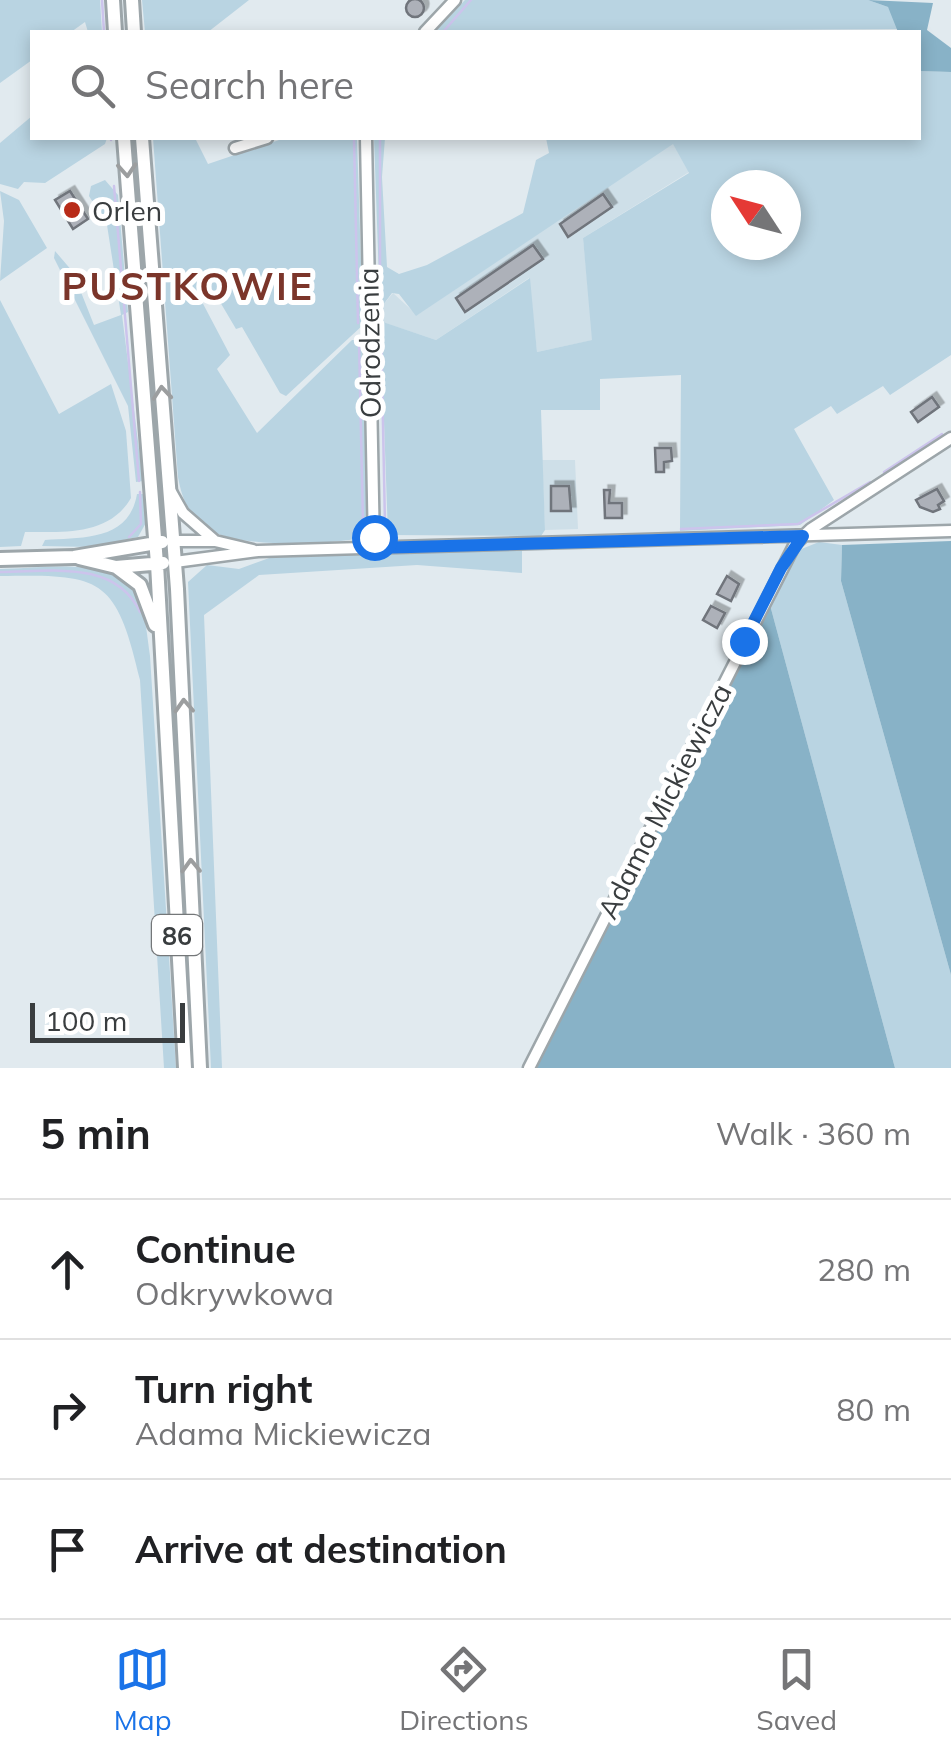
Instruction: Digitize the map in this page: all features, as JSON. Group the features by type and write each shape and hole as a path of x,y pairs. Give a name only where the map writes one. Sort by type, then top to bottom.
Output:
{"main road":[{"path":"113,0 115,30"},
{"path":"132,0 134,30"},
{"name":"86","path":"124,140 157,564 185,1068"},
{"name":"86","path":"142,140 176,562 200,1068"},
{"path":"0,559 74,557 174,541"},
{"path":"74,557 116,567 176,562"},
{"path":"116,567 146,594 161,642"}],"street":[{"path":"426,30 455,0"},
{"path":"235,148 261,140"},
{"name":"Odrodzenia","path":"366,140 374,548"},
{"path":"803,536 951,438"},
{"path":"170,490 183,513 214,541"},
{"path":"176,562 258,551 951,531"},
{"name":"Adama Mickiewicza","path":"529,1068 781,568 803,536"},
{"path":"174,541 214,541 258,551"}],"shaded area":[{"path":"0,0 100,0 102,30 87,30 85,22 74,30 30,30 30,61 0,83"},
{"path":"142,0 249,0 211,30 145,30"},
{"path":"465,0 868,0 888,7 900,29 745,30 437,30"},
{"path":"868,0 933,3 927,30 951,48 951,72 921,71 921,30 897,30 888,7"},
{"path":"921,71 951,72 951,355 890,395 883,386 837,414 831,406 794,429 834,500 800,525 680,531 681,375 600,379 600,410 541,410 545,530 541,536 388,535 374,140 385,140 382,177 387,267 399,274 427,265 523,213 536,160 549,153 546,140 921,140","holes":["673,144 689,173 583,238 592,340 537,352 530,278 436,340 383,322 383,305 392,293 399,294 416,316"]},
{"path":"30,118 30,140 106,140 45,183 24,182 18,189 0,184 0,143"},
{"path":"153,140 196,140 208,164 279,140 357,140 363,325 286,396 280,393 242,327 236,329 213,290 200,298 230,355 217,369 257,433 352,340 362,340 368,523 355,539 322,543 259,542 222,535 196,519 187,507 178,477"},
{"path":"673,143 689,172 583,238 593,340 537,352 529,278 436,340 382,322 383,305 393,293 417,315"},
{"path":"105,180 118,195 128,312 122,315 143,481 136,482 128,406 54,258 55,251 73,272 94,325 121,315 107,225 89,196 91,186"},
{"path":"0,191 19,200 47,248 0,281 4,221"},
{"path":"0,300 59,414 111,384 126,431 131,498 122,510 98,525 69,531 25,532 21,546 0,547"},
{"path":"542,460 575,460 578,529 545,530"},
{"path":"137,494 145,494 147,521 138,537 89,547 42,546 45,540 88,537 114,529 132,510"},
{"path":"951,541 951,975 841,581 842,545"},
{"path":"819,542 842,545 841,581 951,975 951,1068 895,1068 770,605 799,550"},
{"path":"522,550 522,573 417,565 259,575 204,615 222,1068 211,1068 188,582 207,565 239,569 272,557"},
{"path":"0,569 92,569 124,582 142,608 150,656 176,1068 164,1068 140,680 122,620 112,601 83,581 0,576"},
{"path":"770,605 895,1068 533,1068"}],"building":[{"path":"415,-1 422,1 422,15 415,17 408,15 406,8 408,1"},
{"name":"Orlen","path":"70,191 88,219 73,229 55,200"},
{"path":"603,194 612,207 568,237 560,224"},
{"path":"533,245 543,259 465,312 456,298"},
{"path":"932,397 939,407 918,422 911,412"},
{"path":"655,448 671,448 672,461 664,462 664,472 656,472"},
{"path":"551,486 569,486 571,511 551,511"},
{"path":"937,489 944,501 938,505 940,509 933,512 920,507 916,500"},
{"path":"604,490 610,490 609,503 622,503 622,518 605,518"},
{"path":"727,576 739,584 731,601 717,594"},
{"path":"711,606 725,613 717,628 703,620"}],"waterway":[{"path":"102,0 104,30"},
{"path":"445,30 471,0"},
{"path":"354,140 358,323"},
{"path":"380,140 380,308"},
{"path":"114,186 139,481"},
{"path":"381,325 385,525"},
{"path":"359,340 363,525"},
{"path":"884,472 942,434"},
{"path":"681,529 798,524 870,482"},
{"path":"129,537 141,524 140,492"},
{"path":"0,572 60,571 98,576 115,583 140,612"}],"place":[{"name":"Orlen","path":"72,210"}],"district":[{"name":"PUSTKOWIE","path":"188,286"}],"route":[{"path":"374,537 374,548 803,536 781,568 744,641"}]}
